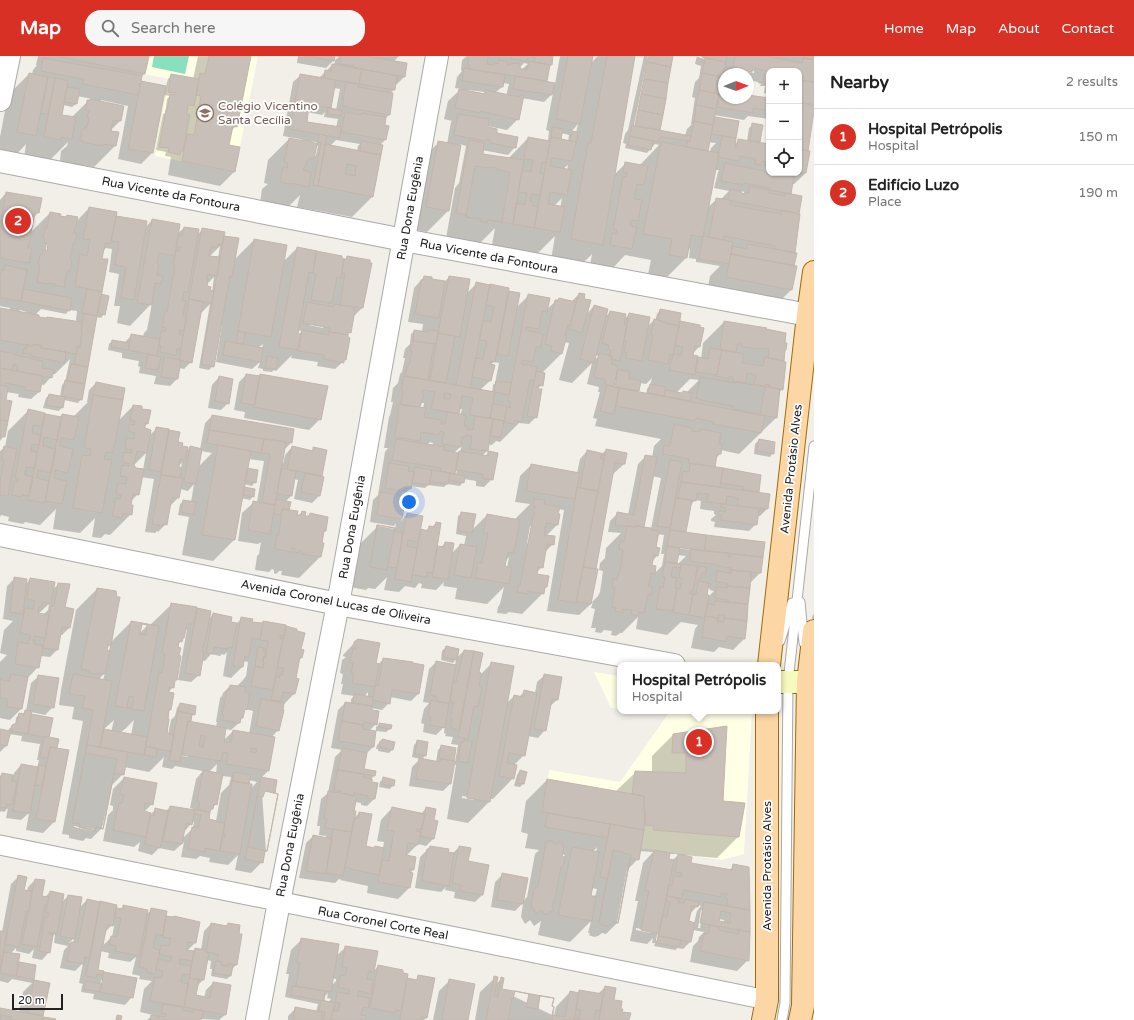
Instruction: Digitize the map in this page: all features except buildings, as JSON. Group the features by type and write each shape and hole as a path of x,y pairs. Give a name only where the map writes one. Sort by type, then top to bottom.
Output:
{"main road":[{"name":"Avenida Protásio Alves","path":"769,662 811,316 814,272"},
{"path":"800,1020 803,1006 797,682 814,631"},
{"name":"Avenida Protásio Alves","path":"765,1010 767,714"}],"street":[{"path":"0,100 9,56"},
{"name":"Rua Dona Eugênia","path":"257,1020 338,604 437,56"},
{"name":"Rua Vicente da Fontoura","path":"0,161 404,240 811,316"},
{"name":"Avenida Coronel Lucas de Oliveira","path":"0,535 338,604 657,662"},
{"name":"Rua Coronel Corte Real","path":"0,845 279,902 765,1010"}],"lane":[{"path":"782,1020 785,1003 797,682 798,585 814,446"},
{"path":"774,662 798,585"},
{"path":"797,682 798,585"}],"shaded area":[{"name":"Colégio Vicentino Santa Cecília","path":"56,56 258,56 235,172 155,156 169,79"},
{"path":"594,672 617,676 617,709 611,708"},
{"path":"668,714 752,714 744,854 721,860 641,848 644,830 542,812 549,770 620,782"}],"green space":[{"path":"154,56 189,56 185,74 152,67"}],"place":[{"name":"Colégio Vicentino Santa Cecília","path":"205,113"},
{"name":"Edifício Luzo","path":"18,221"},
{"name":"Hospital Petrópolis","path":"699,742"}]}
